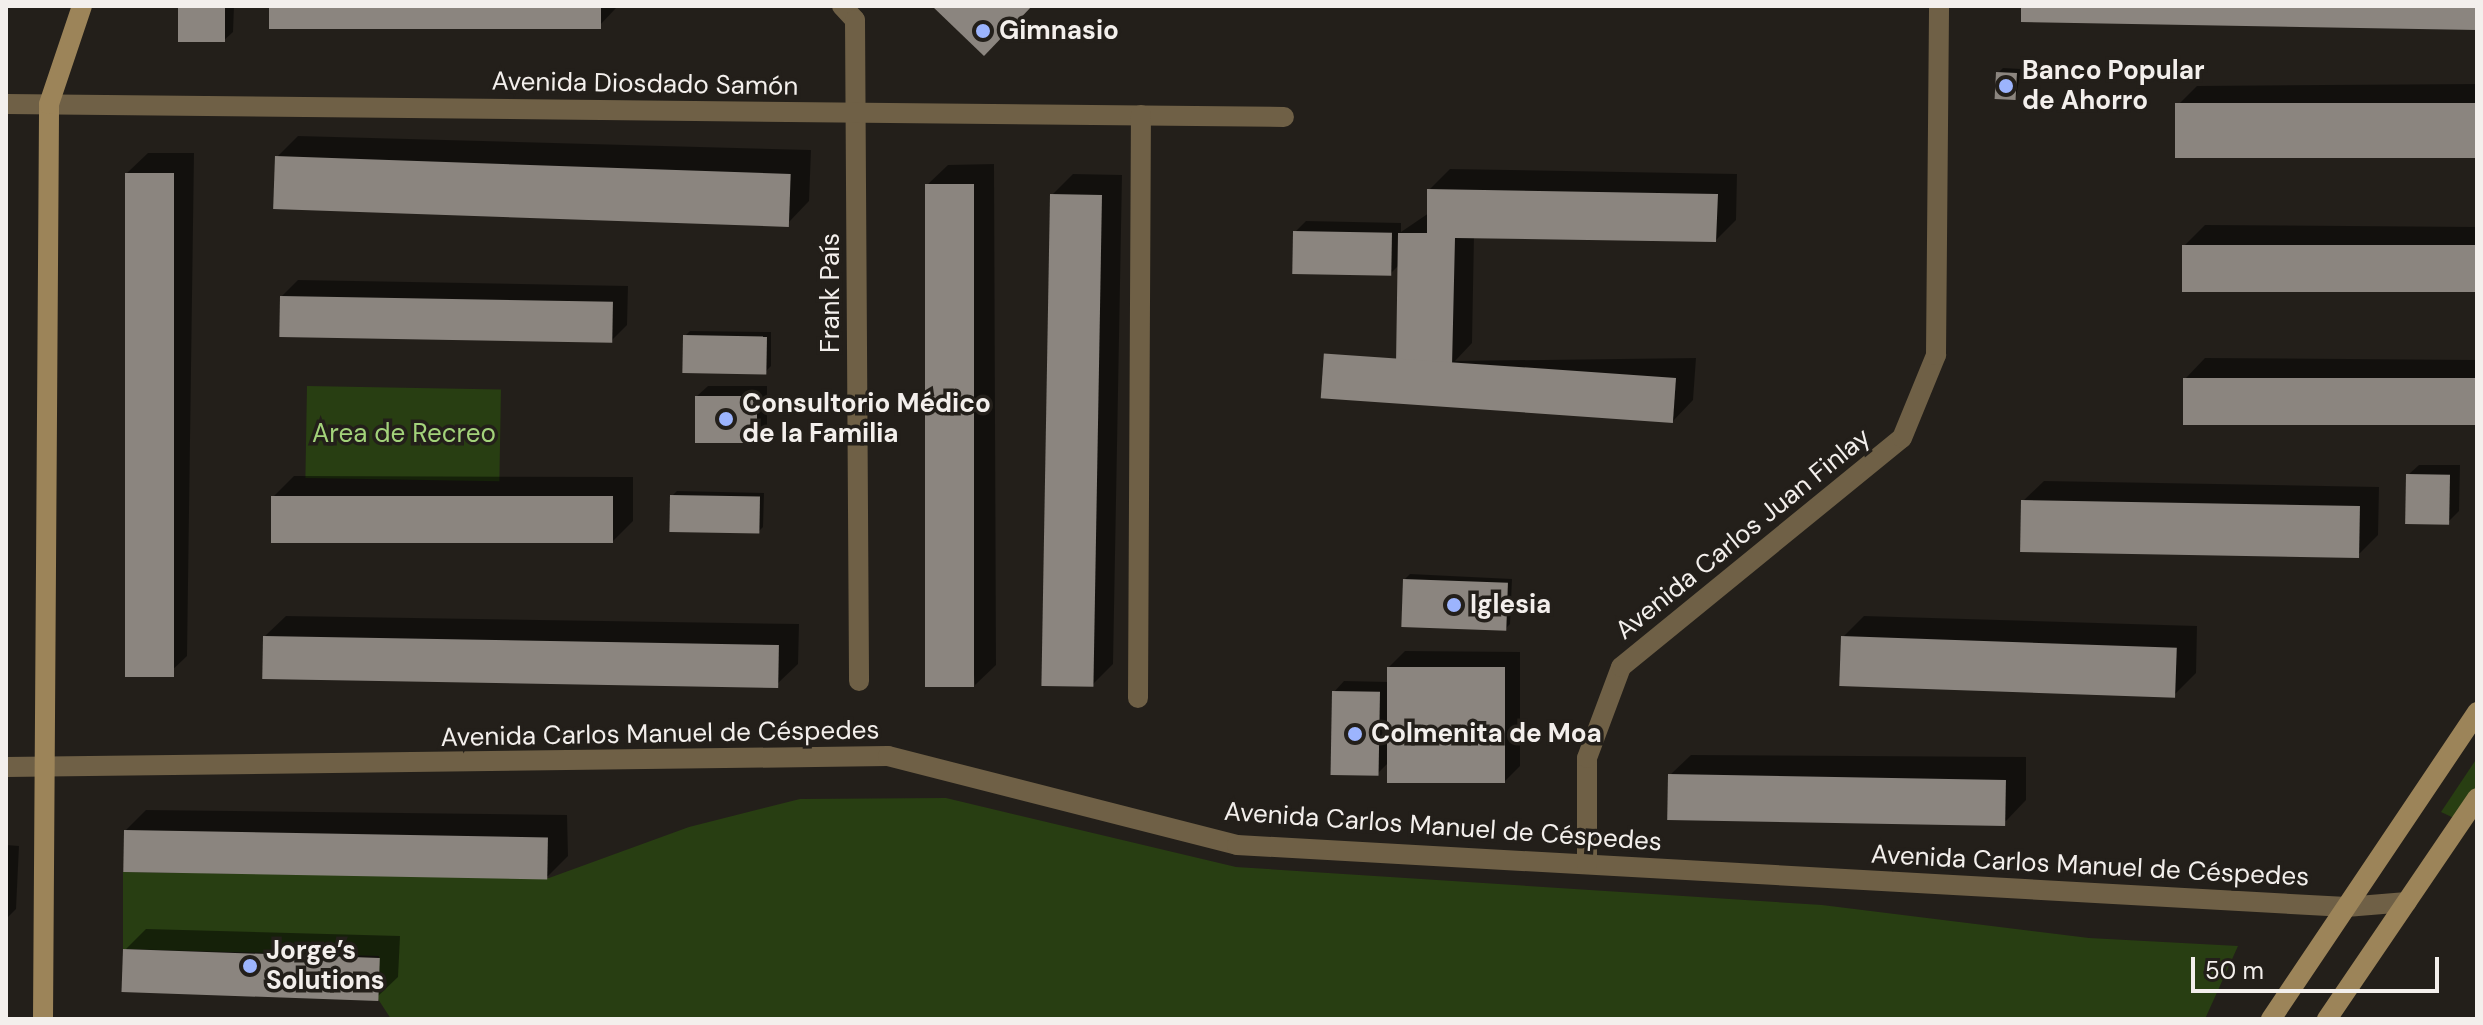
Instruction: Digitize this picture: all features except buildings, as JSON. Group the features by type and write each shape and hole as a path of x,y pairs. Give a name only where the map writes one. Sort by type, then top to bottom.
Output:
{"street":[{"path":"43,1019 49,104 82,6"},
{"name":"Frank País","path":"842,6 855,20 859,681"},
{"name":"Avenida Carlos Juan Finlay","path":"1587,864 1587,758 1621,667 1902,438 1936,355 1939,6"},
{"name":"Avenida Diosdado Samón","path":"6,104 1284,117"},
{"path":"1138,698 1141,115"},
{"path":"2271,1019 2477,712"},
{"name":"Avenida Carlos Manuel de Céspedes","path":"6,767 888,756 1237,845 2346,907 2407,902"},
{"path":"2327,1019 2477,798"}],"green space":[{"name":"Area de Recreo","path":"307,386 501,389 499,481 305,478"},
{"path":"2477,758 2477,788 2456,819 2441,812"},
{"path":"946,798 1236,867 1822,905 2089,938 2238,946 2205,1019 391,1019 378,999 379,956 123,949 123,872 549,878 689,827 800,799"}],"place":[{"name":"Gimnasio","path":"983,31"},
{"name":"Banco Popular de Ahorro","path":"2006,86"},
{"name":"Consultorio Médico de la Familia","path":"726,419"},
{"name":"Iglesia","path":"1454,605"},
{"name":"Colmenita de Moa","path":"1355,734"},
{"name":"Jorge’s Solutions","path":"250,966"}]}
